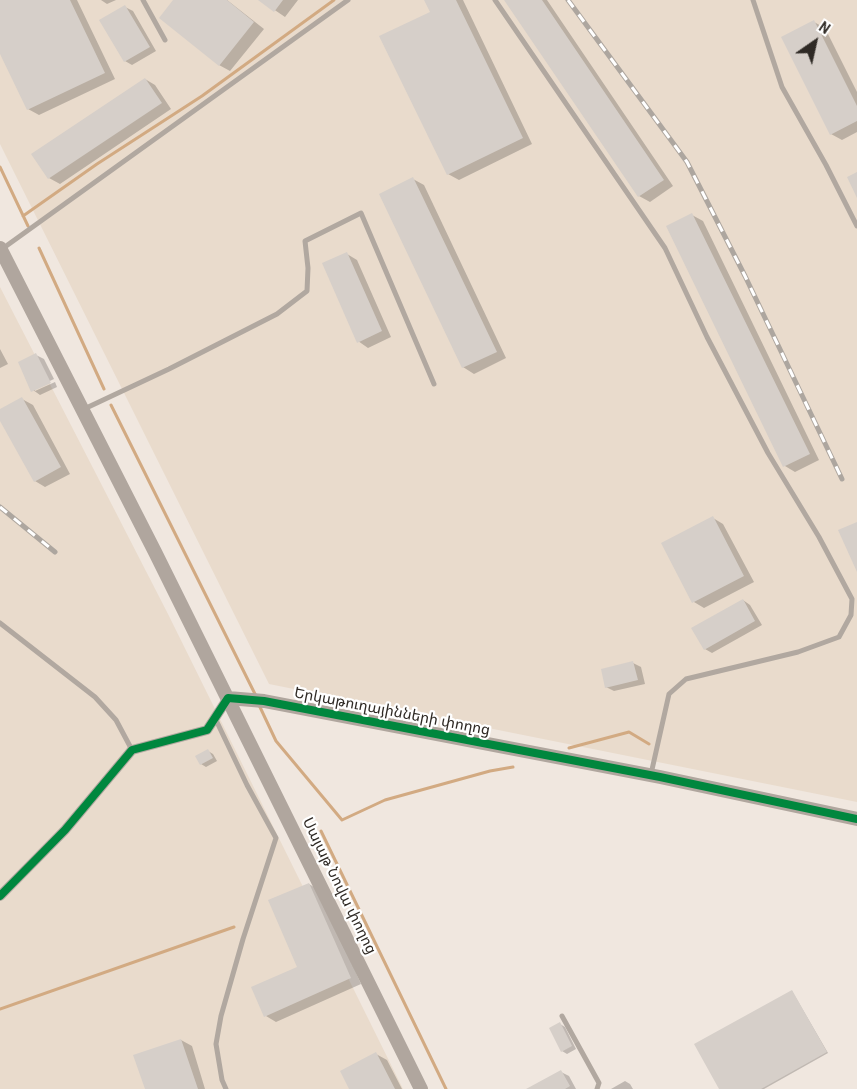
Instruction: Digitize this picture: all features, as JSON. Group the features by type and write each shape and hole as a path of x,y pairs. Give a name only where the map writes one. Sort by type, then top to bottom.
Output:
{"main road":[{"name":"Սայաթ Նովա փողոց","path":"1,249 228,698 421,1089"},
{"name":"Երկաթուղայինների փողոց","path":"228,698 264,701 651,775 857,819"}],"street":[{"path":"0,896 64,830 132,750 207,730 228,698"}],"lane":[{"path":"143,0 165,40"},
{"path":"1,249 348,0"},
{"path":"495,0 665,248 707,337 768,453 819,537 852,599 851,615 839,637 798,652 686,680 669,694 651,775"},
{"path":"753,0 782,87 857,226"},
{"path":"82,409 277,315 307,291 308,268 305,241 361,213 434,384"},
{"path":"0,623 95,697 116,720 132,750"},
{"path":"215,718 276,838 221,1016 216,1044 222,1080 226,1089"},
{"path":"562,1016 599,1083 597,1089"}],"shaded area":[{"path":"0,0 857,0 857,802 269,684 0,144"},
{"path":"0,287 168,614 403,1089 0,1089"}],"building":[{"path":"0,0 70,0 105,73 27,110 0,54"},
{"path":"173,0 227,0 254,22 219,66 159,18"},
{"path":"258,0 283,0 274,12"},
{"path":"424,0 456,0 523,138 447,175 379,36 430,12"},
{"path":"504,0 542,0 664,180 638,197"},
{"path":"125,5 150,47 124,62 99,20"},
{"path":"814,20 857,106 857,121 830,135 781,37"},
{"path":"145,78 162,103 48,179 31,154"},
{"path":"857,172 857,198 847,177"},
{"path":"413,177 497,352 462,368 379,194"},
{"path":"692,213 810,454 783,467 666,226"},
{"path":"347,252 382,331 357,343 322,263"},
{"path":"36,353 51,383 31,392 18,362"},
{"path":"22,397 61,467 34,482 0,421 0,409"},
{"path":"713,516 744,576 692,603 661,543"},
{"path":"857,522 857,572 838,530"},
{"path":"743,599 755,621 704,650 691,628"},
{"path":"633,661 638,680 605,688 601,669"},
{"path":"208,749 213,758 200,765 195,756"},
{"path":"309,883 351,978 264,1017 251,987 297,967 268,900"},
{"path":"792,990 827,1052 761,1089 719,1089 694,1044"},
{"path":"560,1022 572,1046 561,1052 549,1028"},
{"path":"181,1039 198,1089 145,1089 133,1055"},
{"path":"376,1052 395,1089 349,1089 340,1071"},
{"path":"561,1070 570,1086 565,1089 526,1089"}],"waterway":[{"path":"23,216 97,164 202,96 334,0"},
{"path":"0,167 28,226"},
{"path":"39,248 104,389"},
{"path":"111,405 256,696"},
{"path":"259,705 276,741 342,820 385,800 490,771 513,767"},
{"path":"569,748 629,732 649,744"},
{"path":"321,831 446,1089"},
{"path":"0,1009 234,927"}],"railway":[{"path":"568,0 687,162 745,276 842,479"},
{"path":"0,507 55,552"}],"cycle path":[{"path":"0,896 65,830 132,750 207,730 228,698 264,701 660,777 857,819"}]}
